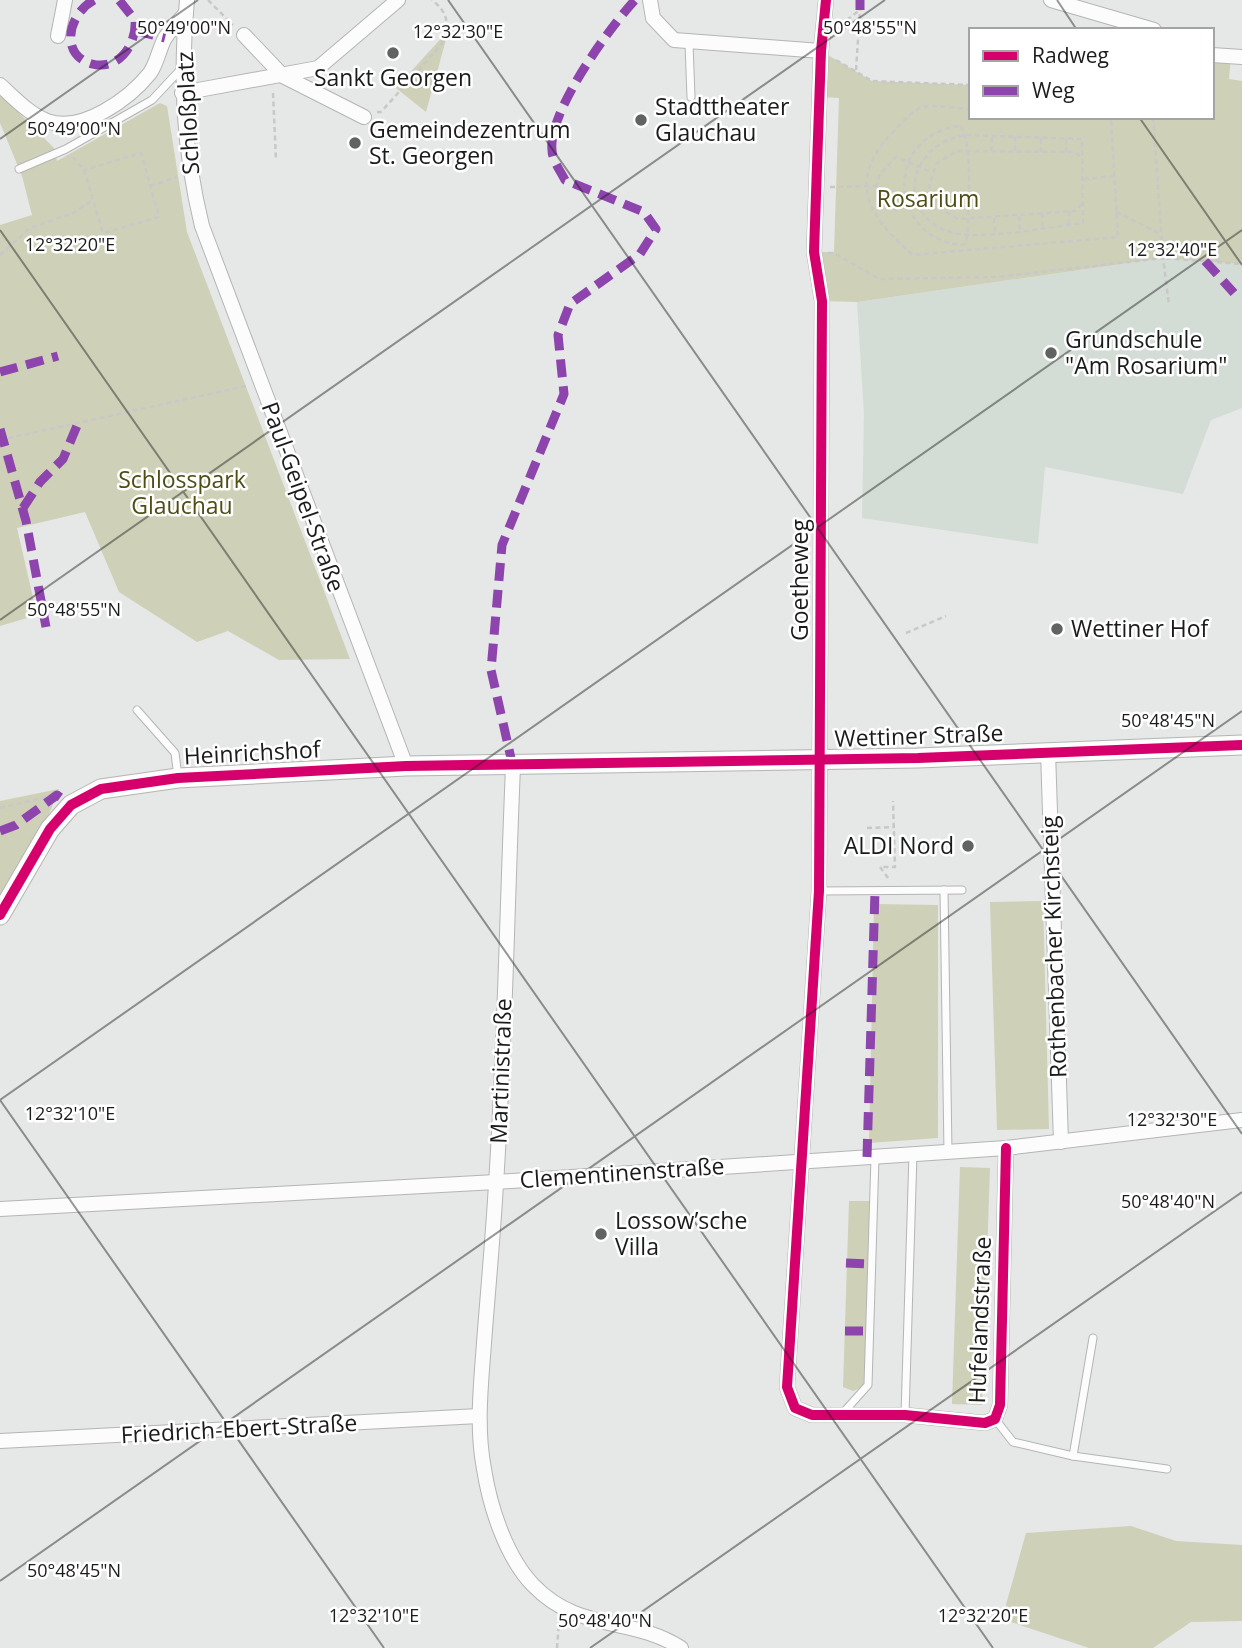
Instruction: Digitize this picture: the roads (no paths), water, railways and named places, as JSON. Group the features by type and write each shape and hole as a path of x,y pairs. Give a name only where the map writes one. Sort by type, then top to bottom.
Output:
{"street":[{"path":"58,36 65,0"},
{"path":"182,93 318,68 398,0"},
{"path":"650,0 653,18 674,40 821,51"},
{"name":"Goetheweg","path":"802,1161 819,891 822,301 814,252 821,51 827,0"},
{"path":"1051,0 1147,28"},
{"path":"0,85 22,106 48,121 70,123 102,111 132,91 152,71 165,38 186,6"},
{"name":"Schloßplatz","path":"186,6 182,93 189,173 202,226"},
{"path":"244,36 278,77 364,117"},
{"path":"1214,55 1242,57"},
{"name":"Paul-Geipel-Straße","path":"202,226 406,766"},
{"name":"Wettiner Straße","path":"513,767 820,760 1242,745"},
{"name":"Rothenbacher Kirchsteig","path":"1048,752 1061,1142"},
{"name":"Heinrichshof","path":"0,915 50,829 83,797 100,789 178,778 406,766 513,767"},
{"name":"Martinistraße","path":"513,767 496,1182 479,1416 483,1469 492,1506 508,1545 531,1583 558,1608 588,1620 666,1638 681,1648"},
{"name":"Clementinenstraße","path":"0,1209 496,1182 1006,1148 1242,1120"},
{"name":"Hufelandstraße","path":"802,1161 789,1397 802,1413 905,1415 985,1423 995,1419 1000,1410 1006,1148"},
{"name":"Friedrich-Ebert-Straße","path":"0,1441 479,1416"}],"lane":[{"path":"690,43 691,97"},
{"path":"19,169 55,155 152,100 182,68"},
{"path":"137,710 175,753 178,778"},
{"path":"944,890 948,1152"},
{"path":"819,891 962,890"},
{"path":"905,1415 913,1154"},
{"path":"841,1415 868,1385 875,1157"},
{"path":"1073,1456 1093,1338"},
{"path":"995,1419 1013,1442 1073,1456 1167,1469"}],"place":[{"name":"Sankt Georgen","path":"393,53"},
{"name":"Stadttheater Glauchau","path":"641,120"},
{"name":"Gemeindezentrum St. Georgen","path":"355,143"},
{"name":"Grundschule \"Am Rosarium\"","path":"1051,353"},
{"name":"Wettiner Hof","path":"1057,629"},
{"name":"ALDI Nord","path":"968,846"},
{"name":"Lossow’sche Villa","path":"601,1234"}],"park label":[{"name":"Rosarium","path":"928,199"},
{"name":"Schlosspark Glauchau","path":"182,493"}]}
